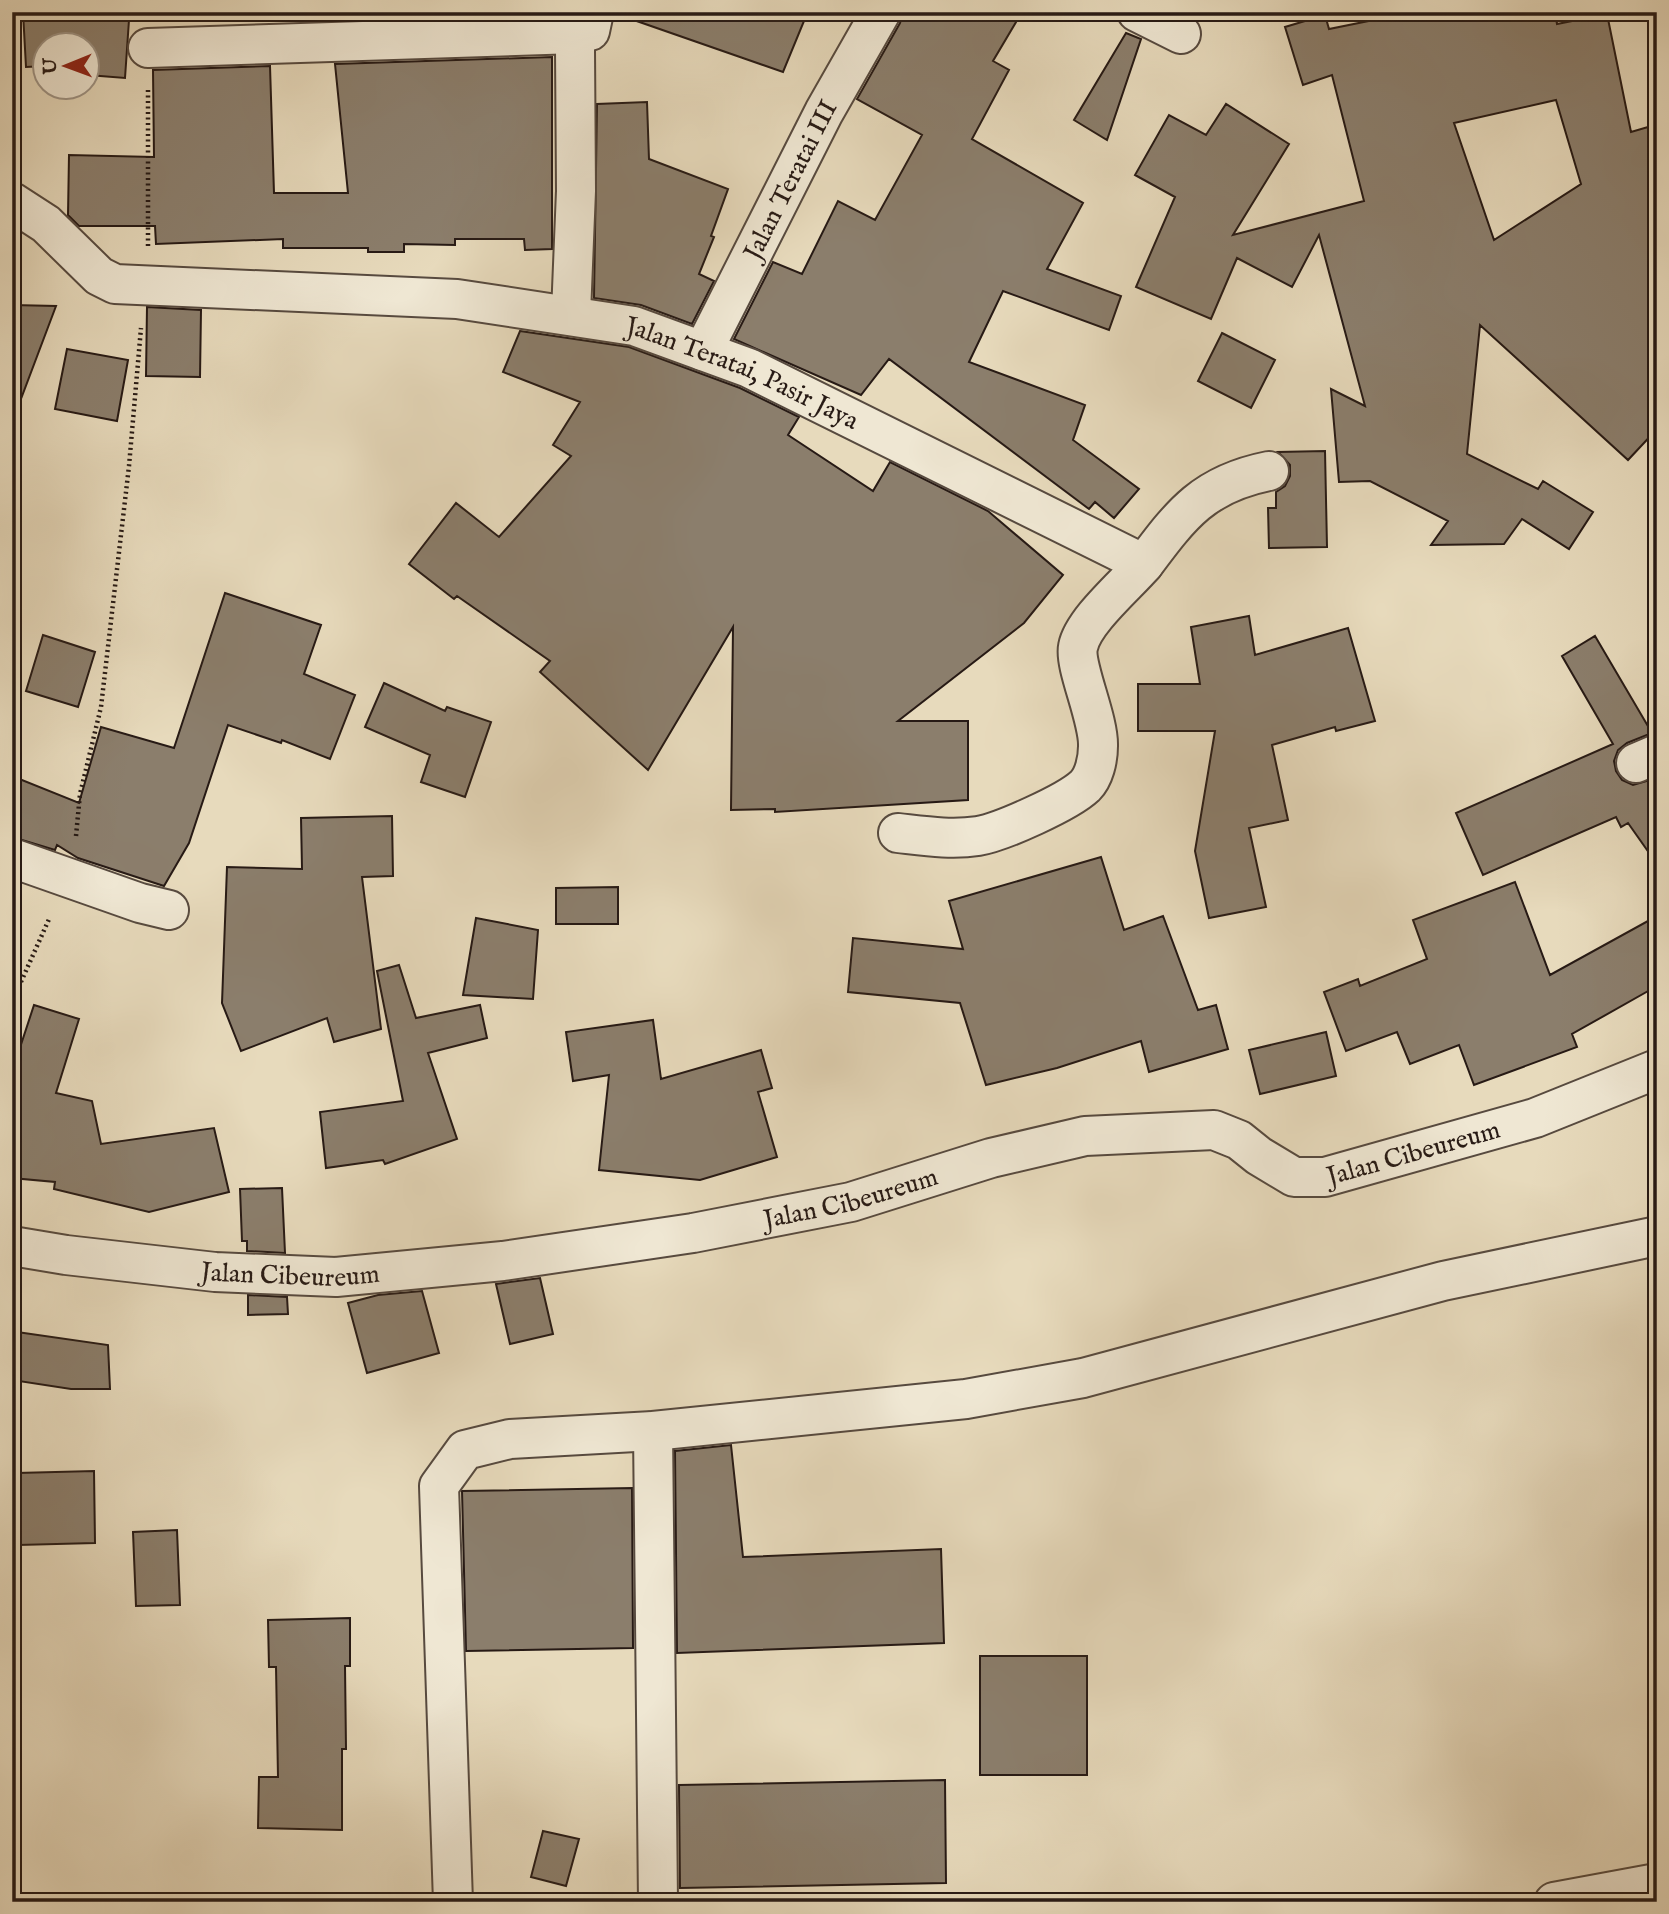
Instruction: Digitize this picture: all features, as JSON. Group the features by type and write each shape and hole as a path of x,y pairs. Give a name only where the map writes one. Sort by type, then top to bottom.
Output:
{"street":[{"name":"Jalan Teratai III","path":"703,351 824,112 881,12"},
{"path":"1138,12 1181,34"},
{"path":"148,48 585,23 571,314"},
{"name":"Jalan Teratai, Pasir Jaya","path":"12,202 46,224 99,276 115,284 457,299 571,314 634,326 749,368 1144,564"},
{"path":"898,833 946,839 981,836 1033,816 1085,786 1094,773 1098,747 1096,722 1077,651 1083,632 1181,519 1203,498 1223,484 1269,471"},
{"path":"12,858 169,910"},
{"name":"Jalan Cibeureum","path":"12,1246 66,1255 202,1270 336,1277 503,1261 693,1233 851,1202 991,1158 1085,1136 1110,1134 1214,1130 1239,1140 1259,1156 1294,1177 1325,1177 1535,1118 1657,1069"},
{"path":"453,1902 439,1486 465,1450 510,1439 653,1431 879,1410 966,1399 1083,1378 1443,1281 1657,1236"},
{"path":"653,1431 658,1902"},
{"path":"1553,1902 1657,1883"}],"path":[{"path":"12,1002 68,878 76,840 79,794 101,707 146,287 148,48"}],"building":[{"path":"23,12 61,12 129,20 125,78 102,76 102,32 32,32 32,67 26,67"},
{"path":"473,12 551,12 551,13 473,15"},
{"path":"629,12 782,12 804,21 783,72 628,18"},
{"path":"903,12 1022,12 993,61 1009,70 972,139 1083,203 1047,269 1121,296 1109,330 1003,291 969,362 1085,405 1073,440 1139,489 1114,518 1095,502 1089,509 889,359 861,395 734,339 773,262 802,274 838,201 875,220 922,135 857,99 900,23"},
{"path":"1413,12 1555,12 1557,24 1607,14 1631,132 1648,127 1657,159 1657,429 1628,460 1480,325 1467,454 1538,489 1543,481 1593,512 1569,549 1522,519 1504,544 1431,545 1448,521 1370,481 1339,482 1331,389 1365,406 1319,235 1292,287 1237,258 1211,319 1136,287 1175,197 1135,175 1169,115 1206,135 1226,104 1289,144 1233,235 1364,201 1332,75 1303,85 1285,27 1325,15 1329,29","holes":["1556,100 1581,184 1494,240 1454,123"]},
{"path":"1126,33 1141,39 1107,140 1074,120"},
{"path":"552,57 552,249 525,250 524,239 455,239 455,245 404,244 404,252 368,252 368,248 283,248 283,239 156,244 155,226 79,226 68,215 69,155 154,157 153,70 270,66 274,193 348,193 335,64"},
{"path":"647,102 649,159 728,189 711,236 714,237 699,274 714,281 692,324 641,305 594,298 597,104"},
{"path":"12,305 56,306 16,412 12,411"},
{"path":"147,307 201,310 200,377 146,376"},
{"path":"520,331 629,347 740,388 799,417 788,435 873,491 890,462 988,511 1063,575 1024,623 898,721 968,721 968,800 775,812 775,809 731,810 733,627 648,770 540,672 550,661 457,596 454,599 409,564 456,503 499,537 571,456 553,445 580,402 503,372"},
{"path":"1222,333 1275,360 1251,408 1198,381"},
{"path":"67,349 128,360 117,421 55,409"},
{"path":"1325,451 1327,547 1269,548 1268,508 1276,508 1276,492 1285,486 1290,476 1290,465 1278,452"},
{"path":"225,593 321,625 304,674 355,695 330,759 282,740 281,743 228,725 189,843 164,886 78,858 57,845 55,850 12,837 12,776 79,803 101,727 174,748"},
{"path":"1249,616 1255,655 1348,628 1375,721 1336,731 1335,727 1272,745 1288,820 1249,828 1266,907 1209,918 1195,851 1215,731 1138,731 1138,684 1200,684 1191,627"},
{"path":"43,635 95,652 78,707 26,691"},
{"path":"1595,636 1652,733 1627,743 1618,750 1614,761 1622,780 1633,785 1657,778 1657,864 1628,823 1621,827 1616,817 1483,875 1456,813 1613,744 1562,656"},
{"path":"384,683 445,711 447,707 491,722 465,797 421,782 430,755 365,727"},
{"path":"392,816 393,876 362,877 381,1029 334,1042 327,1018 241,1051 222,1003 227,867 302,869 301,818"},
{"path":"1101,857 1124,930 1163,916 1198,1010 1216,1005 1228,1049 1149,1072 1141,1041 1057,1068 986,1085 960,1003 848,992 853,938 963,949 949,901"},
{"path":"1515,882 1550,975 1657,916 1657,986 1572,1034 1577,1047 1474,1085 1459,1045 1410,1064 1397,1032 1346,1051 1324,992 1358,979 1360,986 1427,959 1413,920"},
{"path":"618,887 618,924 556,924 556,888"},
{"path":"476,918 538,930 533,999 463,995"},
{"path":"399,965 416,1018 480,1005 487,1038 428,1053 457,1139 385,1164 383,1160 326,1168 320,1112 403,1101 377,971"},
{"path":"34,1005 79,1019 56,1093 92,1101 101,1144 214,1128 229,1192 149,1212 54,1189 55,1182 12,1178 12,1072"},
{"path":"653,1020 661,1079 761,1050 772,1088 758,1092 777,1157 700,1180 599,1170 609,1075 573,1081 566,1032"},
{"path":"1326,1032 1336,1076 1260,1094 1249,1050"},
{"path":"282,1188 285,1253 247,1251 247,1241 242,1241 240,1189"},
{"path":"540,1278 553,1334 510,1344 496,1284"},
{"path":"422,1291 439,1353 367,1373 348,1303 378,1295"},
{"path":"248,1295 287,1297 288,1314 248,1315"},
{"path":"17,1332 108,1345 110,1389 71,1389 12,1380"},
{"path":"731,1445 743,1557 941,1549 944,1643 677,1653 675,1451"},
{"path":"94,1471 95,1543 18,1545 17,1473"},
{"path":"632,1488 633,1648 466,1651 462,1491"},
{"path":"177,1530 180,1605 136,1606 133,1532"},
{"path":"350,1618 350,1666 345,1666 346,1749 342,1749 342,1830 258,1828 259,1777 278,1777 276,1667 269,1667 268,1620"},
{"path":"980,1656 1087,1656 1087,1775 980,1775"},
{"path":"945,1780 946,1883 680,1888 679,1785"},
{"path":"543,1831 579,1839 566,1886 531,1877"}]}
